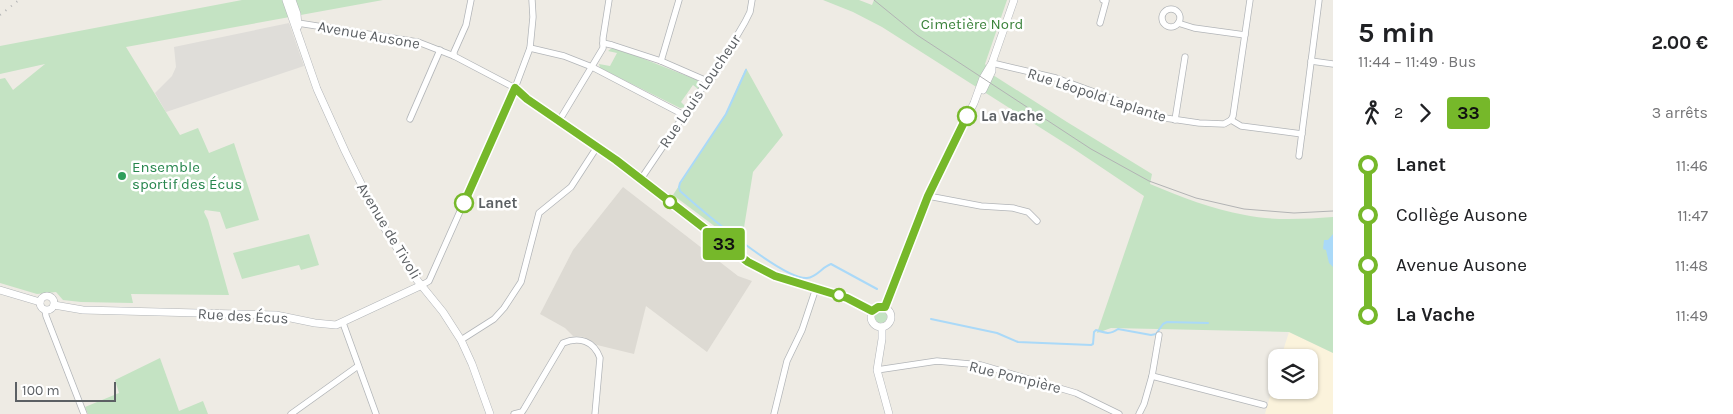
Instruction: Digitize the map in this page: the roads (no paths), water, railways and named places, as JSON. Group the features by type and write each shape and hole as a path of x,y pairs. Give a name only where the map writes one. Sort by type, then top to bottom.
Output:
{"street":[{"path":"286,0 296,22"},
{"name":"Avenue de Tivoli","path":"292,0 300,41 326,110 366,194 377,216 417,280 443,312 461,340 490,414"},
{"path":"454,56 466,25 471,0"},
{"path":"422,285 429,281 515,88 530,48 532,0"},
{"path":"559,121 603,48 610,0"},
{"path":"661,61 679,0"},
{"name":"Rue Louis Loucheur","path":"641,179 684,114 708,81 711,80 745,22 750,12 752,0"},
{"path":"885,307 928,196 976,98 981,93 990,74 1014,0"},
{"path":"1100,23 1106,1 1103,0"},
{"path":"1250,0 1234,116 1231,120 1241,126 1302,134"},
{"path":"1299,156 1319,0"},
{"name":"Avenue Ausone","path":"296,22 418,42 454,56 515,88 527,99 641,179 748,262 775,276 847,298 872,311"},
{"path":"1178,23 1194,28 1245,35"},
{"path":"603,43 612,44 661,61 708,81"},
{"path":"530,48 564,56 684,114"},
{"name":"Avenue Ausone","path":"410,119 440,50"},
{"path":"1175,120 1185,57"},
{"path":"1311,61 1333,64"},
{"name":"Rue Léopold Laplante","path":"992,63 1056,78 1165,118 1224,124 1231,120"},
{"path":"461,340 494,319 504,308 521,282 539,213 571,187 597,147"},
{"path":"928,196 981,206 1013,208 1028,212 1037,221"},
{"name":"Rue des Écus","path":"54,306 83,310 276,315 336,325 422,285"},
{"path":"774,414 788,362 802,330 816,288"},
{"path":"0,290 40,302 45,310 84,414"},
{"path":"40,302 43,296 50,296 54,301 54,306 51,309 45,310"},
{"path":"878,307 885,307 890,311 892,318 889,324 882,327 876,326 872,322 872,311 878,307"},
{"path":"343,323 376,414"},
{"path":"882,327 877,370 889,414"},
{"path":"1139,414 1152,376 1159,335"},
{"path":"514,414 522,412 563,343 578,339 592,344 598,351 600,358 595,414"},
{"name":"Rue Pompière","path":"877,370 937,362 981,365 1076,393 1119,414"},
{"path":"291,414 298,412 358,366"},
{"path":"1152,376 1264,405"}],"water":[{"path":"1333,234 1333,267 1329,263 1326,250 1323,249 1324,240 1328,240"}],"waterway":[{"path":"746,70 726,114 680,183 680,191 742,242 795,276 811,277 831,264 877,289"},
{"path":"931,319 997,333 1018,342 1091,345 1093,344 1094,332 1096,330 1107,333 1118,329 1151,335 1156,334 1163,324 1167,322 1208,323"}],"tram line":[{"path":"874,0 917,35 1091,149 1149,181 1196,198 1244,209 1294,213 1333,211"}],"railway":[{"path":"0,15 19,0"}],"place":[{"name":"La Vache","path":"967,116"},
{"name":"Ensemble sportif des Écus","path":"122,176"},
{"name":"Lanet","path":"464,203"}],"park label":[{"name":"Cimetière Nord","path":"972,24"}]}
